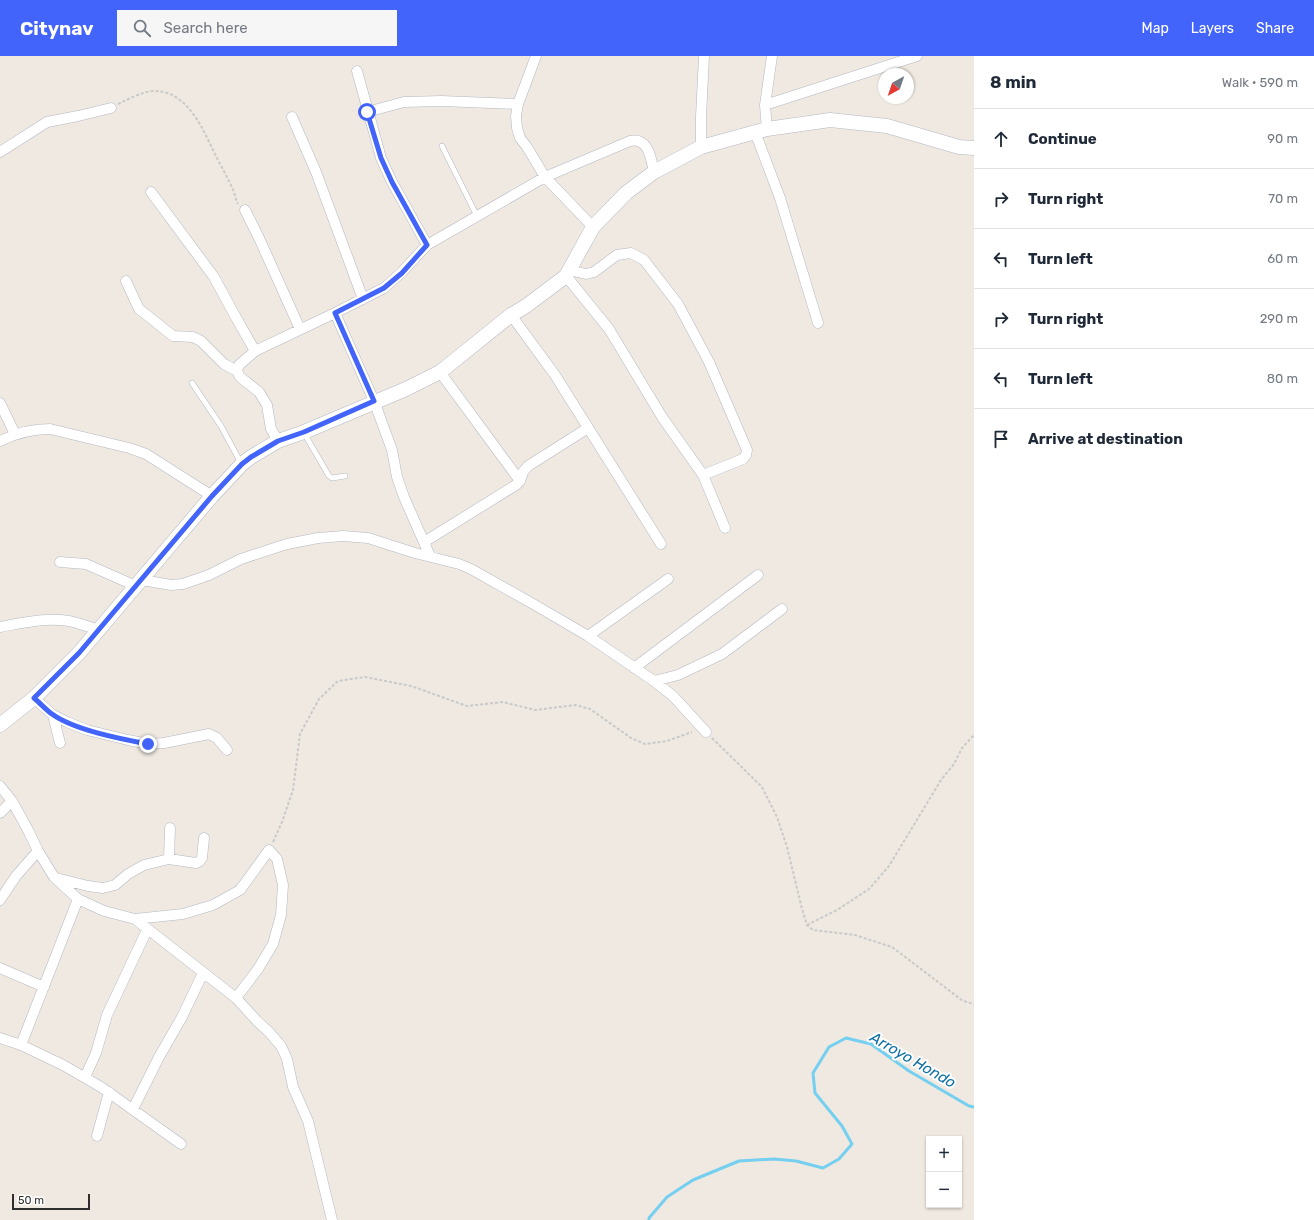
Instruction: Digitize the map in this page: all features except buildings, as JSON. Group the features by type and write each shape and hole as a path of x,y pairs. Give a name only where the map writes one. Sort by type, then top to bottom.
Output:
{"street":[{"path":"536,56 518,104 516,116 520,138 545,178 593,227"},
{"path":"701,147 704,56"},
{"path":"772,56 761,131 818,323"},
{"path":"765,105 917,56"},
{"path":"356,71 381,158 392,182 427,245"},
{"path":"367,112 404,102 440,101 518,104"},
{"path":"0,152 47,122 111,108"},
{"path":"292,117 316,172 363,299"},
{"path":"0,725 34,698 71,661 212,496 242,464 278,441 304,432 374,401 406,389 440,372 511,315 526,306 567,273 593,227 626,193 654,172 701,147 761,131 830,120 888,126 959,147 974,148"},
{"path":"237,371 239,365 256,351 384,288 394,280 427,245 545,178 635,140 642,142 649,151 654,172"},
{"path":"151,192 214,277 256,351"},
{"path":"245,210 300,329"},
{"path":"567,273 586,274 594,272 617,255 631,253 644,260 678,304 709,362 746,450 746,455 743,459 703,475"},
{"path":"567,273 608,329 662,417 703,475 725,528"},
{"path":"126,281 139,308 148,316 173,336 193,337 201,341 224,364 237,371 240,377 260,392 267,405 271,429 278,441"},
{"path":"335,313 374,401 392,450 397,477 404,497 430,556"},
{"path":"511,315 555,375 661,544"},
{"path":"440,372 520,481"},
{"path":"0,403 15,434"},
{"path":"424,542 505,493 520,481 523,472 528,466 588,428"},
{"path":"0,441 15,434 38,429 50,429 129,448 146,454 212,496"},
{"path":"60,562 86,564 139,583 183,584 209,575 241,559 280,546 336,536 368,538 415,553 459,564 471,569 588,636 654,681 673,696 706,732"},
{"path":"634,668 758,575"},
{"path":"588,636 668,579"},
{"path":"654,681 678,675 722,654 782,609"},
{"path":"0,627 35,621 55,620 67,621 99,630"},
{"path":"34,698 53,715 87,730 148,744 209,734 218,738 227,750"},
{"path":"53,715 60,743"},
{"path":"0,786 12,801 54,878 78,899 104,911 135,920 183,914 213,905 240,890 269,850 278,859 283,885 281,915 273,944 258,969 236,998"},
{"path":"0,813 12,801"},
{"path":"170,828 170,859"},
{"path":"54,878 103,888 115,885 128,874 144,865 170,859 196,862 200,861 202,858 204,838"},
{"path":"0,900 16,876 38,851"},
{"path":"21,1045 78,899"},
{"path":"135,920 236,998 281,1046 287,1059 292,1087 308,1121 332,1220"},
{"path":"84,1077 96,1053 107,1015 147,930"},
{"path":"0,968 44,988"},
{"path":"133,1109 159,1057 182,1017 203,973"},
{"path":"0,1038 21,1045 84,1077 109,1092 181,1144"},
{"path":"97,1136 109,1092"}],"lane":[{"path":"442,146 477,216"},
{"path":"192,383 220,426 242,464"},
{"path":"304,432 329,476 332,478 345,476"}],"path":[{"path":"111,108 137,95 153,91 165,93 175,97 186,106 203,129 227,177 238,204 245,210"},
{"path":"269,850 282,822 293,790 300,734 319,699 338,681 365,677 411,686 467,706 503,702 535,710 576,705 590,709 631,738 645,744 667,741 691,732 706,732 762,788 777,817 787,847 807,925 813,930 854,935 892,947 963,1001 974,1004"},
{"path":"807,925 837,910 869,889 889,866 941,780 954,764 962,748 974,735"}],"waterway":[{"name":"Arroyo Hondo","path":"649,1220 649,1218 667,1197 693,1180 739,1161 774,1159 796,1161 823,1168 839,1159 852,1144 842,1126 815,1093 813,1073 829,1047 846,1038 871,1044 909,1071 969,1106 974,1107"}],"route":[{"path":"148,744 87,730 67,722 53,715 34,698 79,653 212,496 242,464 278,441 304,432 374,401 335,313 384,288 402,273 427,245 392,182 381,158 367,112"}]}
